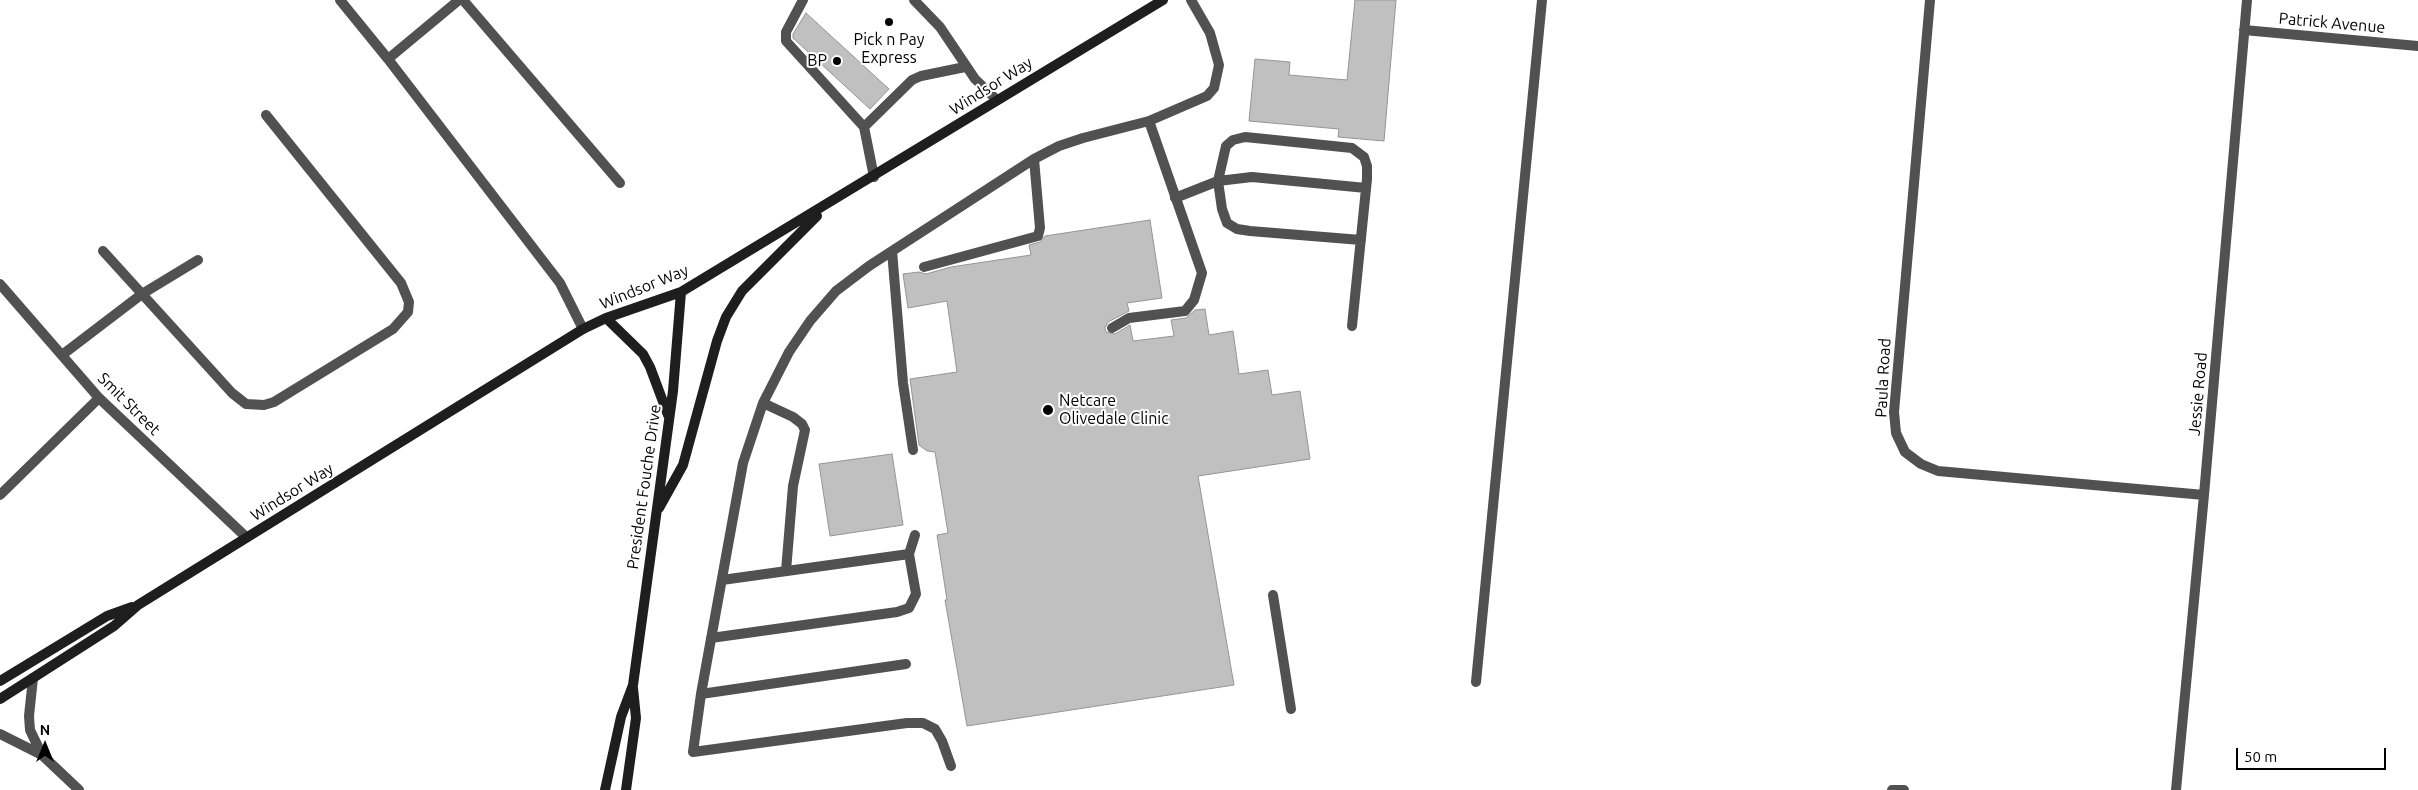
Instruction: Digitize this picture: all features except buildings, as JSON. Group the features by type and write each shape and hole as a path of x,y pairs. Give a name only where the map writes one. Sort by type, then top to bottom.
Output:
{"street":[{"path":"340,0 388,59 560,283 583,329"},
{"path":"388,59 461,0 620,183"},
{"path":"803,0 786,32 786,41 864,127 874,177"},
{"path":"914,0 940,27 965,67 997,100"},
{"name":"Windsor Way","path":"0,699 114,626 138,604 583,329 606,318 681,292 874,177 1163,0"},
{"path":"951,766 942,741 935,729 923,723 908,723 693,752 700,694 743,463 763,403 789,352 810,320 836,291 892,251 1034,159 1059,146 1082,138 1149,121 1196,103 1214,88 1219,65 1215,47 1203,18 1191,0"},
{"path":"1476,682 1542,0"},
{"name":"Paula Road","path":"1930,0 1894,412 1896,433 1905,452 1921,464 1938,471 2204,495"},
{"name":"Jessie Road","path":"2176,790 2247,0"},
{"name":"Patrick Avenue","path":"2244,30 2418,46"},
{"path":"864,127 912,80 921,76 965,67"},
{"path":"103,251 232,393 246,404 254,405 274,402 323,374 394,328 408,312 408,302 401,283 266,115"},
{"path":"1112,328 1129,318 1185,311 1194,300 1202,273 1149,121"},
{"path":"1352,326 1361,240 1366,188 1367,166 1364,157 1352,148 1245,137 1233,140 1226,146 1218,181 1222,209 1228,223 1237,229 1361,240"},
{"path":"924,267 1038,236 1040,228 1034,159"},
{"path":"1175,198 1218,181 1252,177 1366,188"},
{"path":"657,512 683,465 717,340 726,316 742,291 830,203"},
{"path":"892,251 903,384 914,450"},
{"path":"62,356 142,294 198,260"},
{"name":"Smit Street","path":"0,284 99,398 246,537"},
{"name":"President Fouche Drive","path":"605,790 621,717 633,685 669,418 681,292"},
{"path":"606,318 642,354 650,367 669,418"},
{"path":"0,495 99,398"},
{"path":"763,403 794,417 802,424 805,430 793,486 786,571"},
{"path":"711,638 897,612 909,608 916,594 909,554 915,535"},
{"path":"722,580 909,554"},
{"path":"1273,595 1291,709"},
{"name":"Windsor Way","path":"0,681 106,616 138,604"},
{"path":"700,694 906,664"},
{"path":"33,678 30,700 30,723 34,741 42,755"},
{"name":"President Fouche Drive","path":"626,790 636,718 633,685"},
{"path":"0,734 42,755 79,790"},
{"path":"1892,790 1904,790"}],"place":[{"name":"Pick n Pay Express","path":"889,22"},
{"name":"BP","path":"837,61"},
{"name":"Netcare Olivedale Clinic","path":"1048,410"}]}
